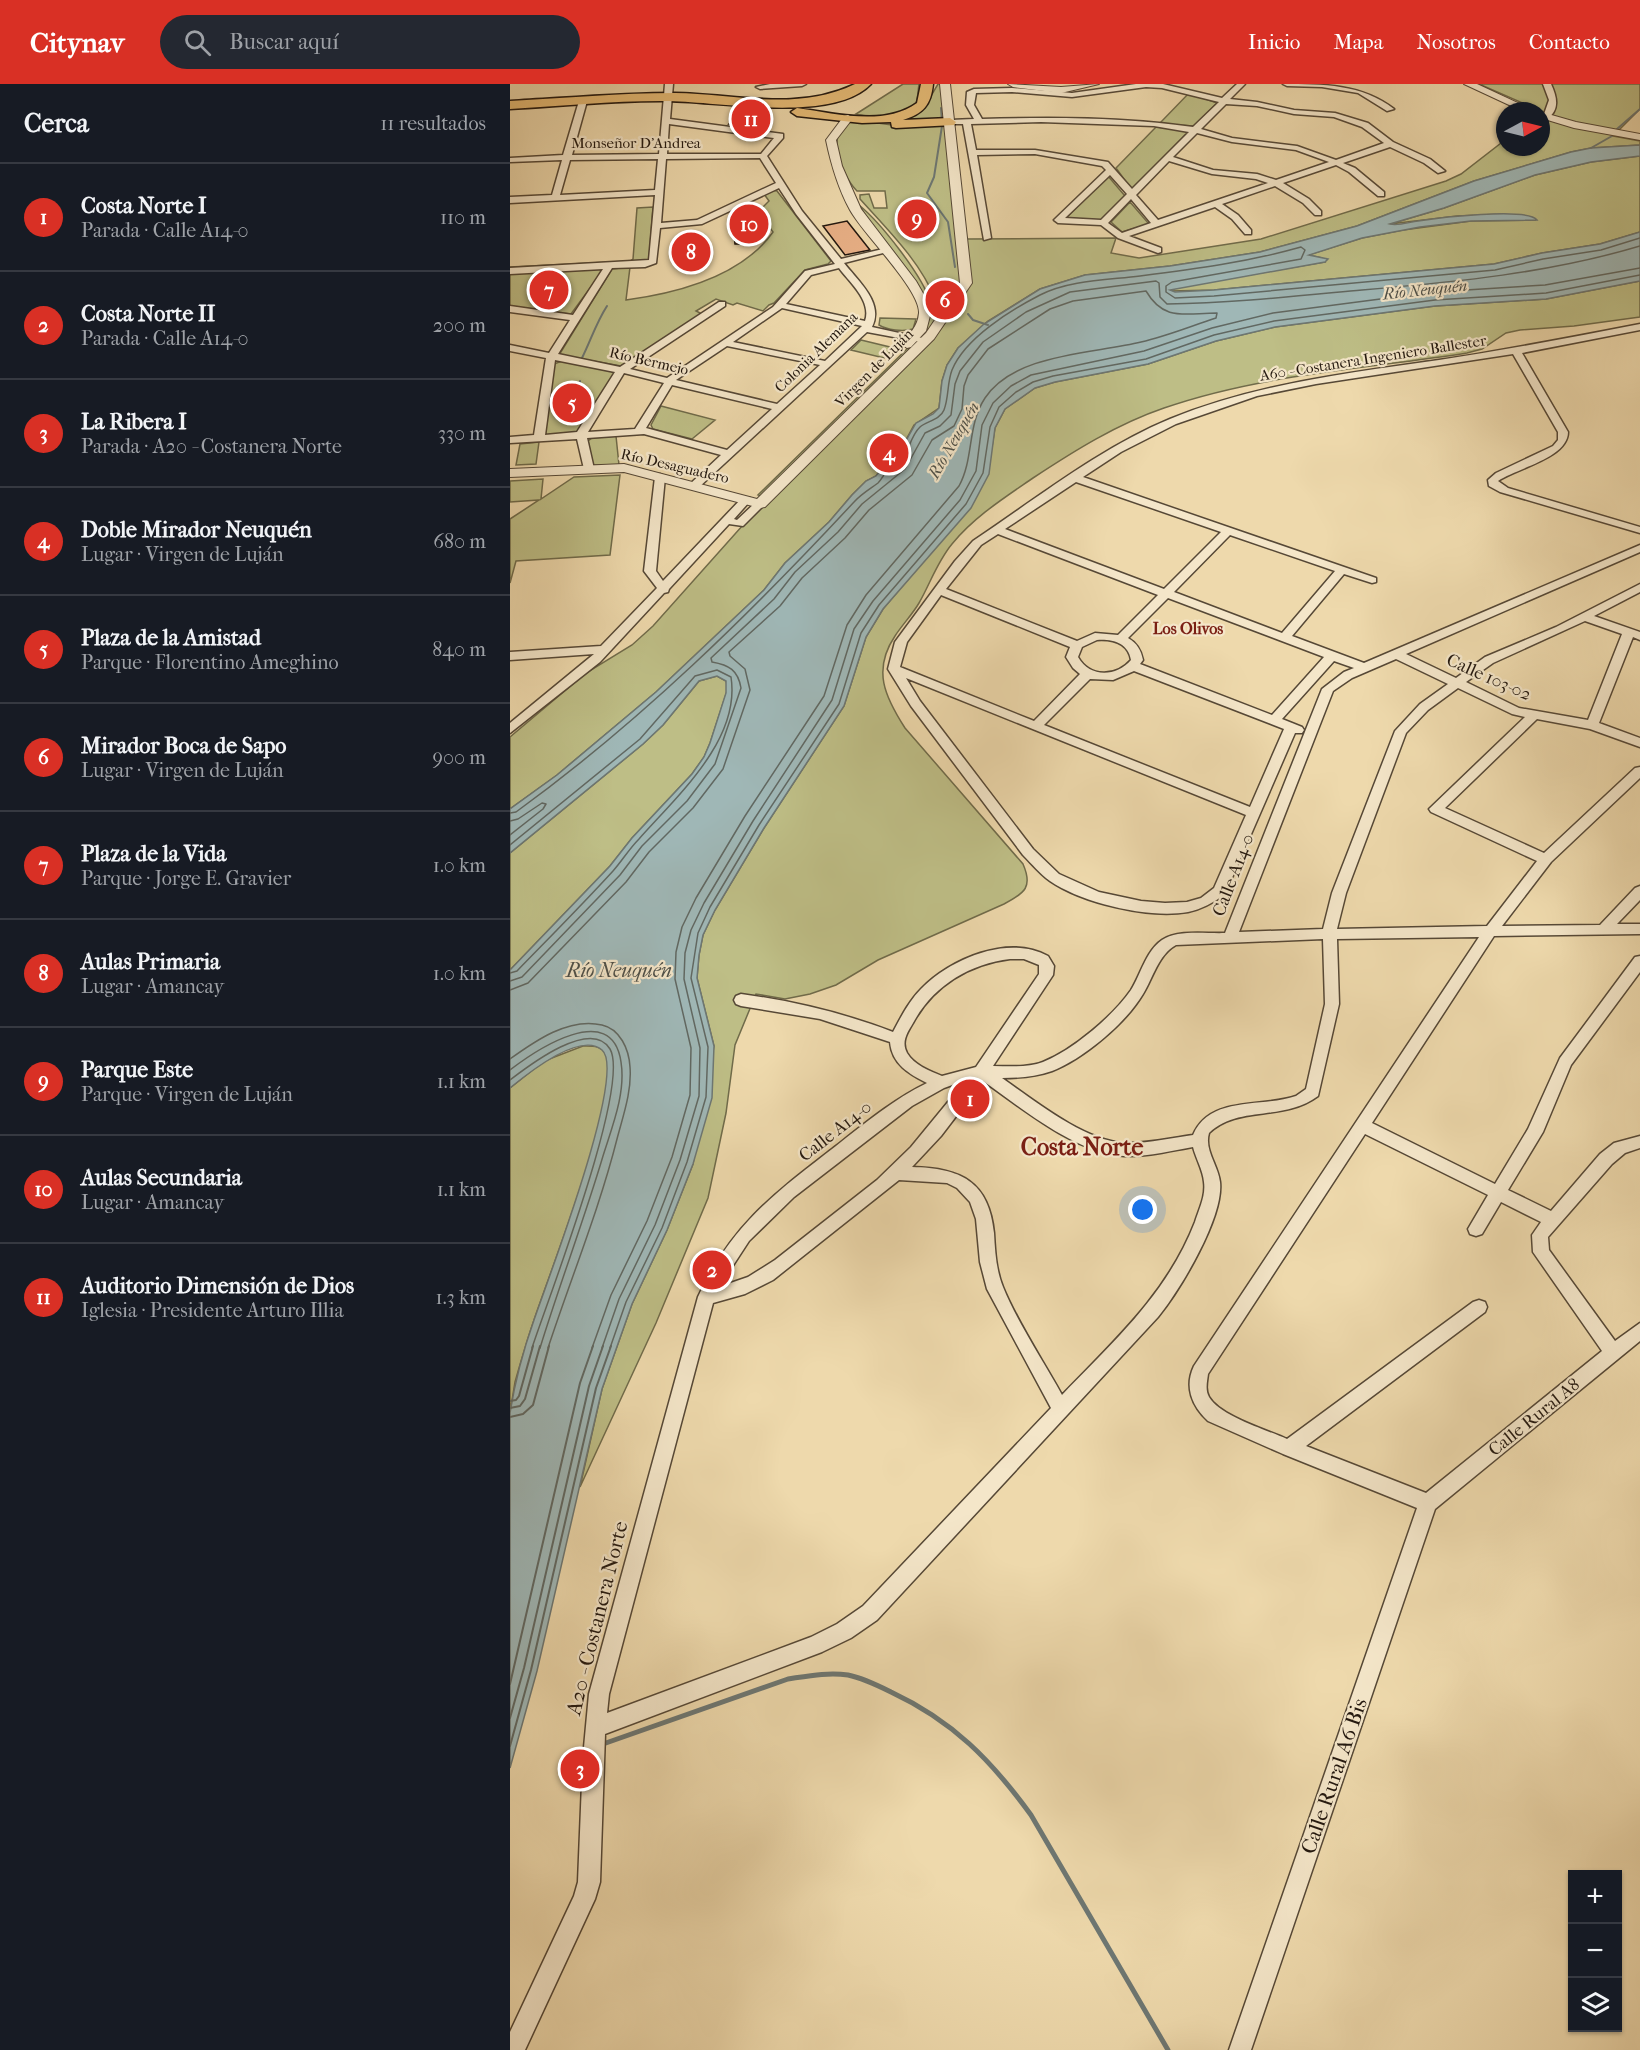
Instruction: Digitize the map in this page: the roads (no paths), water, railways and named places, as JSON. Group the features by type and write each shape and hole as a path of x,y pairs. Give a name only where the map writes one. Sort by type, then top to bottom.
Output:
{"main road":[{"path":"510,105 583,101 668,91 781,106 813,102 846,93 865,84"},
{"path":"668,91 867,119 895,118 912,112 923,104 928,86"},
{"path":"846,93 839,98 837,106 848,118"},
{"path":"867,119 891,124 949,120"}],"street":[{"path":"760,87 802,84"},
{"name":"Virgen de Luján","path":"510,729 578,675 664,590 726,520 753,502 920,338 943,321 966,280 945,84"},
{"path":"1013,84 1061,90 1094,84"},
{"path":"1103,223 1241,84"},
{"path":"1287,84 1331,85 1360,91 1390,110"},
{"path":"1469,84 1510,102"},
{"path":"1547,84 1554,98 1550,111"},
{"path":"977,118 970,105 970,94 978,90 1012,90 1072,95 1154,85 1180,88 1223,101 1342,116 1365,125 1389,144 1427,161 1441,171"},
{"path":"510,272 650,263 653,260 668,91"},
{"path":"555,198 583,101"},
{"path":"1550,117 1614,133 1640,136"},
{"path":"780,305 920,338 923,306 914,287 856,210 834,158 831,140 848,118"},
{"path":"949,120 967,122 977,118"},
{"path":"949,120 977,118 1154,124 1195,130 1232,140 1297,148 1337,162 1364,179 1381,194"},
{"path":"665,121 780,136 763,156"},
{"path":"967,122 987,238"},
{"path":"1121,237 1389,144"},
{"path":"972,153 1044,153 1101,163 1111,169 1130,195 1157,224"},
{"name":"Monseñor D'Andrea","path":"510,160 567,157 763,156"},
{"name":"Colonia Alemana","path":"694,486 868,327 873,314 870,304 780,184 763,156"},
{"path":"1167,158 1219,174 1257,177 1276,183 1305,201 1318,213"},
{"path":"1111,169 1059,220 1103,223 1121,237 1158,250"},
{"path":"846,183 920,276 937,304 950,303 957,299"},
{"path":"656,226 699,222 780,184"},
{"path":"510,200 658,192"},
{"path":"1216,204 1236,217 1248,232"},
{"path":"639,432 669,381 780,305 808,273 887,251"},
{"path":"539,438 551,357 609,266"},
{"path":"589,469 581,436 621,370 722,304"},
{"path":"510,309 576,318"},
{"name":"A60 - Costanera Ingeniero Ballester","path":"894,669 897,652 902,642 967,553 1074,478 1142,436 1172,422 1255,393 1316,381 1516,351 1640,327"},
{"path":"725,343 827,364"},
{"name":"Río Bermejo","path":"510,348 621,370 780,408"},
{"path":"1516,351 1563,432 1563,440 1557,448 1500,476 1493,480 1493,484 1503,490 1640,530"},
{"path":"510,440 650,432 729,454"},
{"name":"Río Desaguadero","path":"510,473 624,468 753,502"},
{"path":"660,477 650,571 664,590"},
{"path":"1074,478 1372,580"},
{"name":"Virgen de Luján","path":"726,520 739,524 753,502"},
{"path":"997,530 1365,668"},
{"path":"1121,639 1228,531"},
{"name":"Calle A14-0","path":"706,1297 734,1247 750,1228 772,1207 873,1126 923,1092 961,1076 981,1072 1023,1072 1050,1067 1117,1017 1136,994 1160,950 1168,942 1230,938 1328,689 1342,678 1640,548"},
{"path":"1285,637 1342,570"},
{"path":"595,1728 815,1645 843,1631 870,1613 1152,1312 1187,1264 1212,1191 1210,1171 1198,1140 1206,1125 1222,1116 1298,1103 1313,1092 1332,1004 1329,934 1339,893 1394,745 1412,719 1455,683 1501,654 1560,630 1640,587"},
{"path":"939,591 1077,645"},
{"path":"1585,616 1635,634 1592,725"},
{"path":"1095,637 1121,639 1132,646 1136,653 1137,660 1126,671 1108,676 1088,673 1074,663 1073,651 1077,645 1095,637"},
{"path":"510,657 603,650"},
{"name":"Calle 103-02","path":"1396,654 1516,711 1533,716 1592,725 1640,743"},
{"path":"1274,721 1332,655"},
{"path":"1133,666 1309,735"},
{"path":"894,669 1253,813"},
{"path":"894,669 915,703 1028,852 1058,879 1072,886 1115,901 1144,906 1178,908 1202,903 1213,898 1220,891 1291,728"},
{"path":"1036,726 1088,673"},
{"path":"1533,716 1436,809 1546,860"},
{"path":"1428,1503 1289,1448 1214,1415 1203,1406 1198,1397 1197,1384 1200,1372 1490,932 1546,860 1640,771"},
{"path":"1603,930 1640,891"},
{"path":"1230,938 1329,934 1640,929"},
{"path":"706,1297 742,1289 774,1271 895,1173 924,1144 981,1072 1047,975 1048,968 1040,958 1023,954 1001,955 977,961 953,972 923,996 897,1040 900,1055 906,1064 942,1083"},
{"path":"1476,1229 1535,1132 1565,1062 1640,961"},
{"path":"741,1000 822,1013 860,1024 897,1040"},
{"path":"981,1072 1096,1144 1121,1149 1198,1140"},
{"path":"1363,1126 1553,1220"},
{"path":"1613,1353 1541,1252 1540,1235 1605,1159 1620,1148 1640,1142"},
{"path":"895,1173 951,1178 966,1185 975,1195 983,1209 989,1270 995,1289 1061,1410"},
{"name":"A20 - Costanera Norte","path":"513,2050 584,1899 589,1882 595,1728 606,1663 706,1297"},
{"path":"1289,1448 1479,1307"},
{"name":"Calle Rural A8","path":"1428,1503 1640,1331"},
{"name":"Calle Rural A6 Bis","path":"1240,2050 1428,1503"}],"water":[{"name":"Río Neuquén","path":"1640,145 1640,156 1591,162 1535,175 1444,208 1390,224 1500,214 1530,216 1537,220 1471,221 1420,227 1362,238 1309,255 1328,259 1325,262 1170,290 1175,292 1214,290 1494,264 1542,253 1600,244 1640,232 1640,281 1546,299 1435,306 1275,327 1216,341 1148,364 1035,388 1005,409 995,428 989,474 971,508 883,609 866,637 844,706 764,828 715,910 703,935 697,978 714,1046 712,1098 693,1164 667,1230 632,1304 602,1389 537,1671 510,1768 510,1413 526,1343 568,1225 595,1136 604,1096 607,1066 602,1050 592,1046 581,1046 554,1057 528,1073 510,1088 510,970 610,866 632,838 692,774 704,757 710,743 726,693 726,681 717,676 699,681 663,725 643,744 510,853 510,809 557,775 656,692 764,590 785,563 829,522 866,481 876,476 883,467 895,460 916,423 939,408 942,381 947,365 958,348 984,324 1040,289 1085,275 1170,266 1260,252 1357,226 1474,181 1571,152 1591,148"}],"waterway":[{"path":"941,108 942,121"},
{"path":"1617,129 1640,109"},
{"path":"942,126 934,177 927,193 948,222 955,267"},
{"path":"1591,148 1612,136"},
{"path":"582,358 607,306"},
{"path":"968,314 973,320 988,325"},
{"path":"580,381 580,389"},
{"path":"577,419 578,406"},
{"path":"603,1744 788,1679 810,1676 833,1674 854,1676 913,1703 952,1729 969,1744 1001,1777 1031,1815 1168,2050"}],"place":[{"name":"Auditorio Dimensión de Dios","path":"751,119"},
{"name":"Parque Este","path":"917,219"},
{"name":"Aulas Secundaria","path":"749,224"},
{"name":"Aulas Primaria","path":"691,252"},
{"name":"Plaza de la Vida","path":"549,290"},
{"name":"Mirador Boca de Sapo","path":"945,300"},
{"name":"Plaza de la Amistad","path":"572,403"},
{"name":"Doble Mirador Neuquén","path":"889,453"},
{"name":"Costa Norte I","path":"970,1099"},
{"name":"Costa Norte II","path":"712,1270"},
{"name":"La Ribera I","path":"580,1769"}],"district":[{"name":"Los Olivos","path":"1188,628"},
{"name":"Costa Norte","path":"1082,1147"}]}
